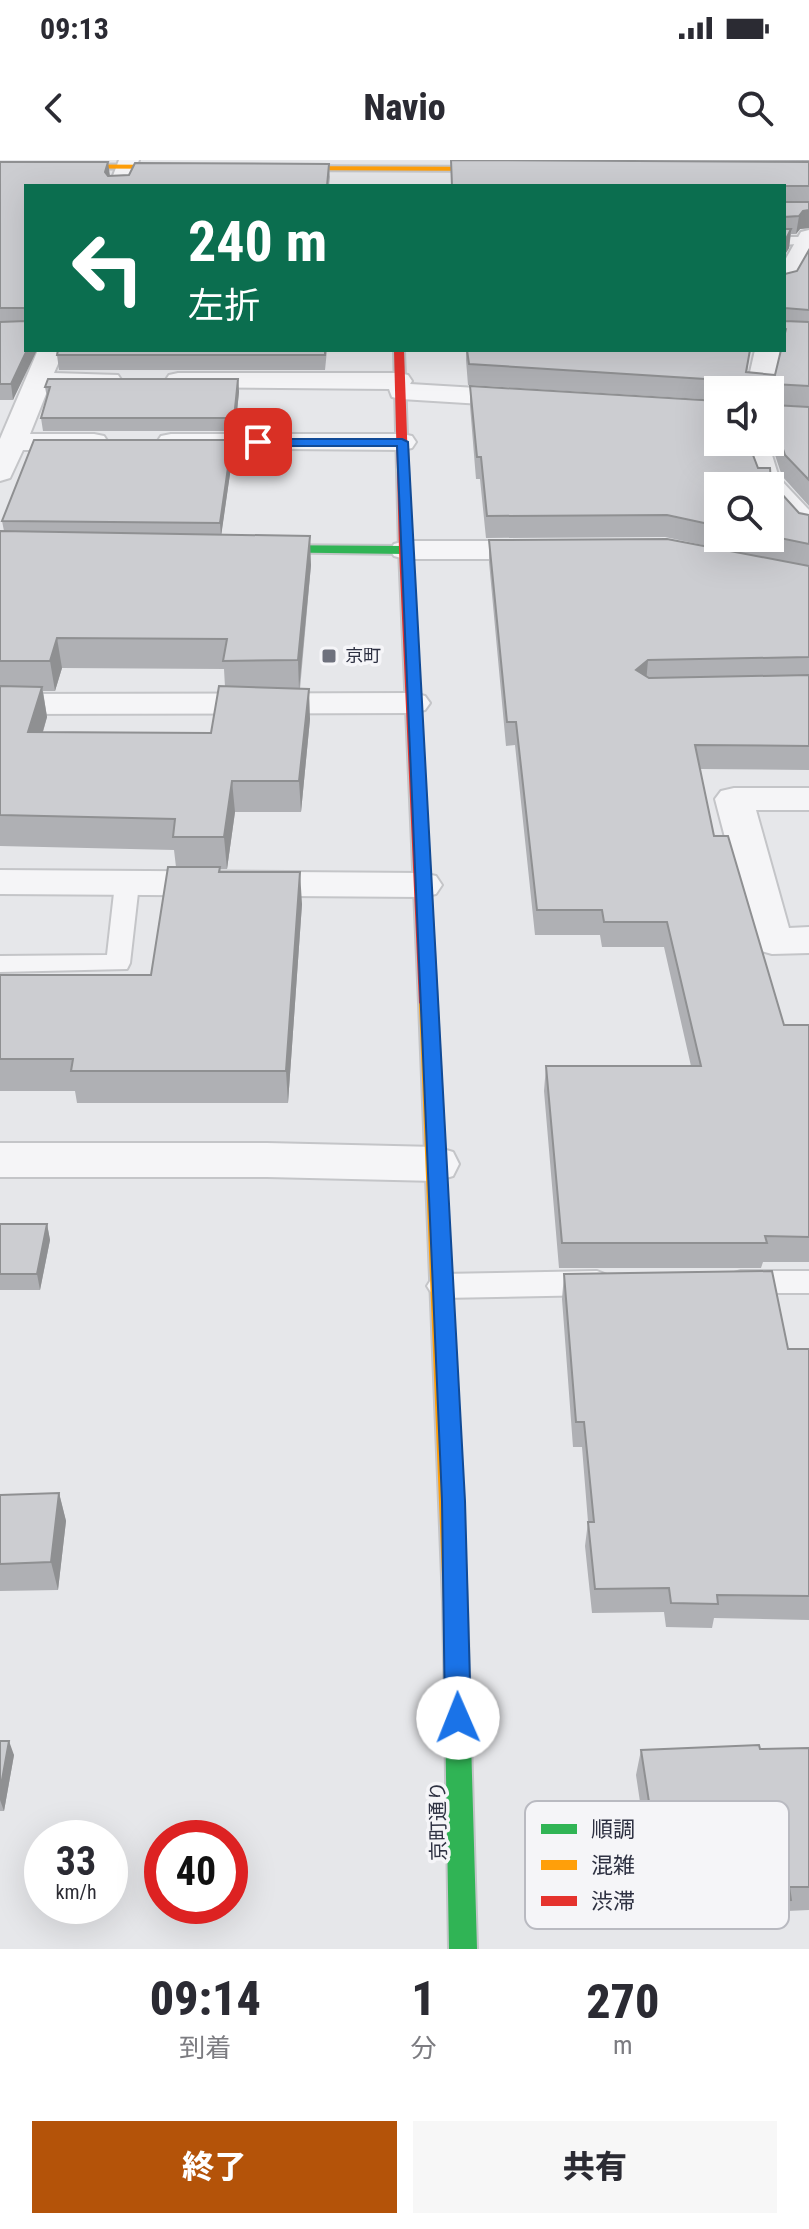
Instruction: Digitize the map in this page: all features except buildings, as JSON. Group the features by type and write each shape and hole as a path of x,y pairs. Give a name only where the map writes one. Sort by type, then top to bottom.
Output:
{"street":[{"path":"0,166 125,171 218,168"},
{"path":"249,168 393,172 532,169"},
{"path":"786,278 800,239"},
{"path":"786,291 809,293"},
{"path":"0,472 9,439 50,352"},
{"name":"京町通り","path":"399,352 405,550 453,1501 463,1949"},
{"path":"760,376 762,356"},
{"path":"38,381 400,386 561,401"},
{"path":"9,439 120,442"},
{"path":"151,442 402,442"},
{"path":"758,456 765,480 809,527"},
{"path":"236,549 574,549"},
{"path":"0,704 413,703"},
{"path":"809,799 734,799 772,941 809,940"},
{"path":"0,882 422,885"},
{"path":"0,1160 267,1160 436,1164"}],"lane":[{"path":"0,964 118,963 127,884"},
{"path":"714,1282 809,1282"},
{"path":"442,1286 619,1283"}],"traffic: fast":[{"path":"252,549 405,550"},
{"path":"455,1602 463,1949"}],"traffic: slow":[{"path":"0,166 195,167"},
{"path":"271,168 511,169"},
{"path":"428,1003 455,1602"}],"traffic: jam":[{"path":"399,352 405,550 428,1003"}],"place":[{"name":"京町","path":"329,656"}],"route":[{"path":"258,442 402,442 453,1501 458,1718"}]}
